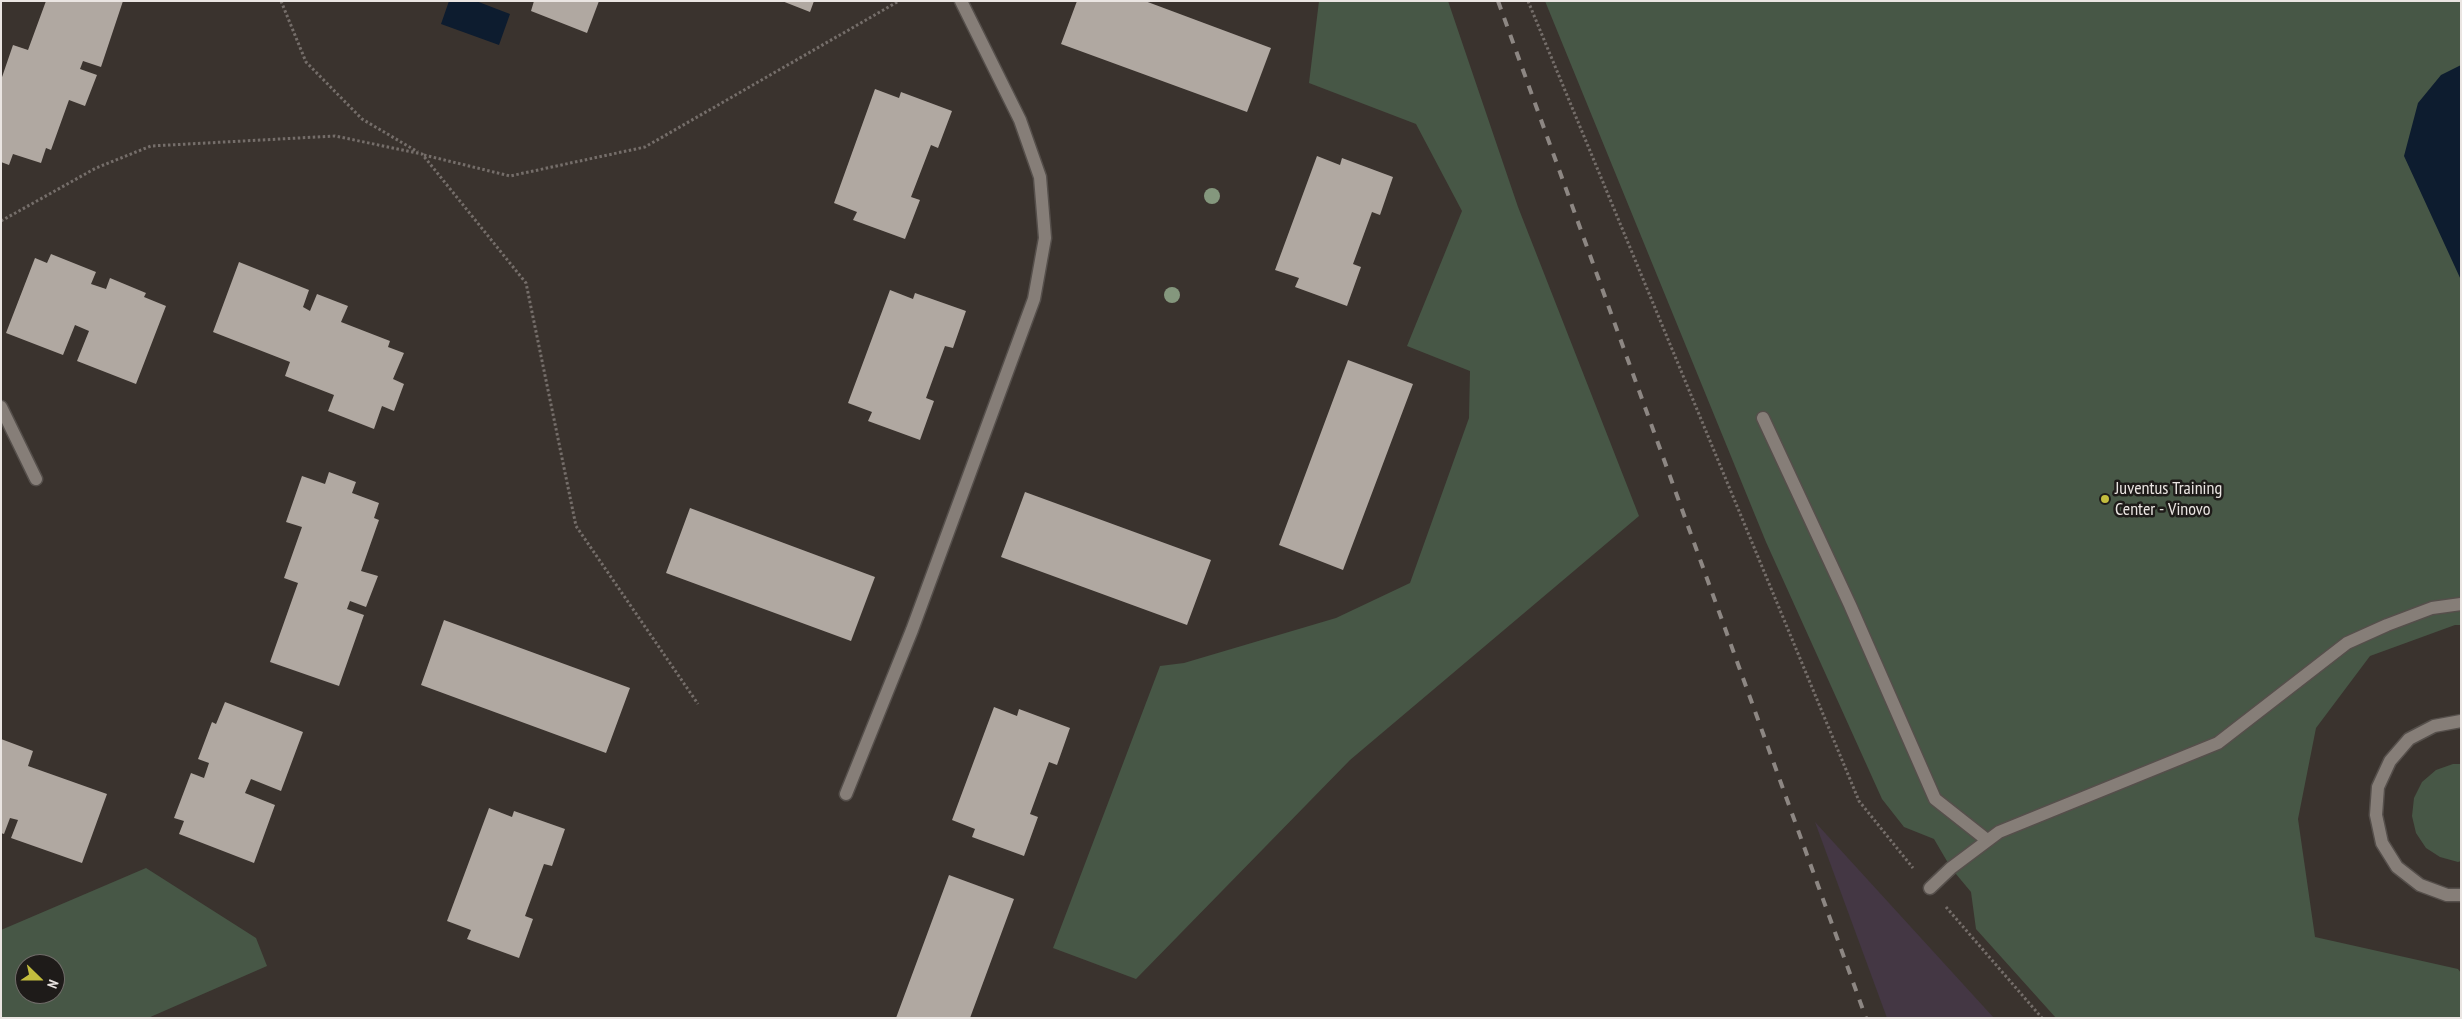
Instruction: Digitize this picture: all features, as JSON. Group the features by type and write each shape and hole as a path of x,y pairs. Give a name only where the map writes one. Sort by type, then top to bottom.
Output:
{"street":[{"path":"846,794 912,630 1034,299 1045,238 1040,177 1020,120 961,1"},
{"path":"1,408 36,479"},
{"path":"1763,418 1850,605 1935,799 1987,840"},
{"path":"1930,888 1998,832 2218,743 2347,643 2387,624 2432,608 2461,604"},
{"path":"2461,721 2434,726 2409,739 2390,761 2378,787 2376,815 2382,843 2398,867 2420,885 2447,895 2461,895"}],"path":[{"path":"280,1 306,62 362,119 422,154 526,283 576,526 698,704"},
{"path":"1,221 96,168 151,146 336,136 422,154 510,176 645,147 899,1"},
{"path":"1528,1 1859,801 1930,888 2042,1018"}],"shaded area":[{"path":"1815,822 1994,1018 1887,1018"}],"green space":[{"path":"1319,1 1448,1 1518,207 1639,516 1350,760 1136,979 1053,948 1160,666 1184,663 1336,618 1410,583 1469,418 1470,371 1407,346 1462,211 1416,124 1309,83"},
{"name":"Juventus Training Center - Vinovo","path":"1545,1 2461,1 2461,625 2455,625 2370,656 2316,728 2298,819 2315,937 2458,969 2461,973 2461,1018 2056,1018 1976,929 1971,892 1951,868 1934,839 1904,827 1882,799 1766,542"},
{"path":"2453,764 2461,764 2461,861 2458,862 2440,857 2426,848 2416,833 2412,816 2414,798 2422,782 2436,770"},
{"path":"146,868 256,938 267,966 148,1018 1,1018 1,930"}],"water":[{"path":"449,1 476,1 510,14 499,45 441,24"},
{"path":"2461,65 2461,280 2404,156 2418,103 2441,75"}],"building":[{"path":"46,1 123,1 101,67 83,61 80,69 97,75 85,106 69,100 51,150 46,148 41,163 13,154 9,165 1,162 1,80 13,45 28,50"},
{"path":"534,1 599,1 587,33 531,11"},
{"path":"782,1 814,1 810,12"},
{"path":"1077,1 1145,1 1271,48 1247,112 1061,44"},
{"path":"875,89 899,98 901,92 952,111 938,148 931,145 911,197 920,200 905,239 853,220 857,212 834,203"},
{"path":"1317,156 1340,165 1342,158 1393,177 1380,215 1372,212 1353,264 1361,267 1347,306 1295,287 1299,278 1275,270"},
{"path":"51,254 96,272 91,284 106,289 110,278 146,293 144,297 166,306 136,384 77,361 89,331 75,325 63,355 6,333 35,258 47,263"},
{"path":"239,262 309,290 303,307 310,311 317,294 348,306 341,322 390,341 388,347 404,353 393,379 404,384 394,411 382,406 374,429 328,411 334,395 285,376 290,362 213,332"},
{"path":"890,290 913,299 915,293 966,311 953,348 945,346 926,398 934,401 920,440 868,421 872,412 848,403"},
{"path":"1348,360 1413,384 1343,570 1279,545"},
{"path":"329,472 356,482 352,493 379,503 374,518 379,520 361,571 378,576 366,607 350,601 347,609 364,615 339,686 270,662 298,583 284,578 302,527 286,522 302,476 325,484"},
{"path":"1025,492 1211,560 1187,625 1001,557"},
{"path":"690,508 875,577 851,641 666,573"},
{"path":"444,620 630,688 606,753 421,685"},
{"path":"225,702 303,732 281,791 251,779 245,793 275,805 254,863 179,834 184,821 174,818 191,773 204,778 209,763 198,759 212,722 216,724"},
{"path":"994,707 1017,716 1019,709 1070,728 1057,765 1049,762 1030,814 1038,817 1024,856 972,837 975,829 952,820"},
{"path":"1,739 33,751 28,766 107,794 82,863 11,838 18,820 10,818 4,834 1,833"},
{"path":"489,808 512,817 514,811 565,829 552,866 544,864 525,916 533,919 519,958 467,939 471,930 447,921"},
{"path":"949,875 1014,899 970,1018 896,1018"}],"railway":[{"path":"1498,1 1866,1018"}],"place":[{"name":"Juventus Training Center - Vinovo","path":"2105,499"}]}
